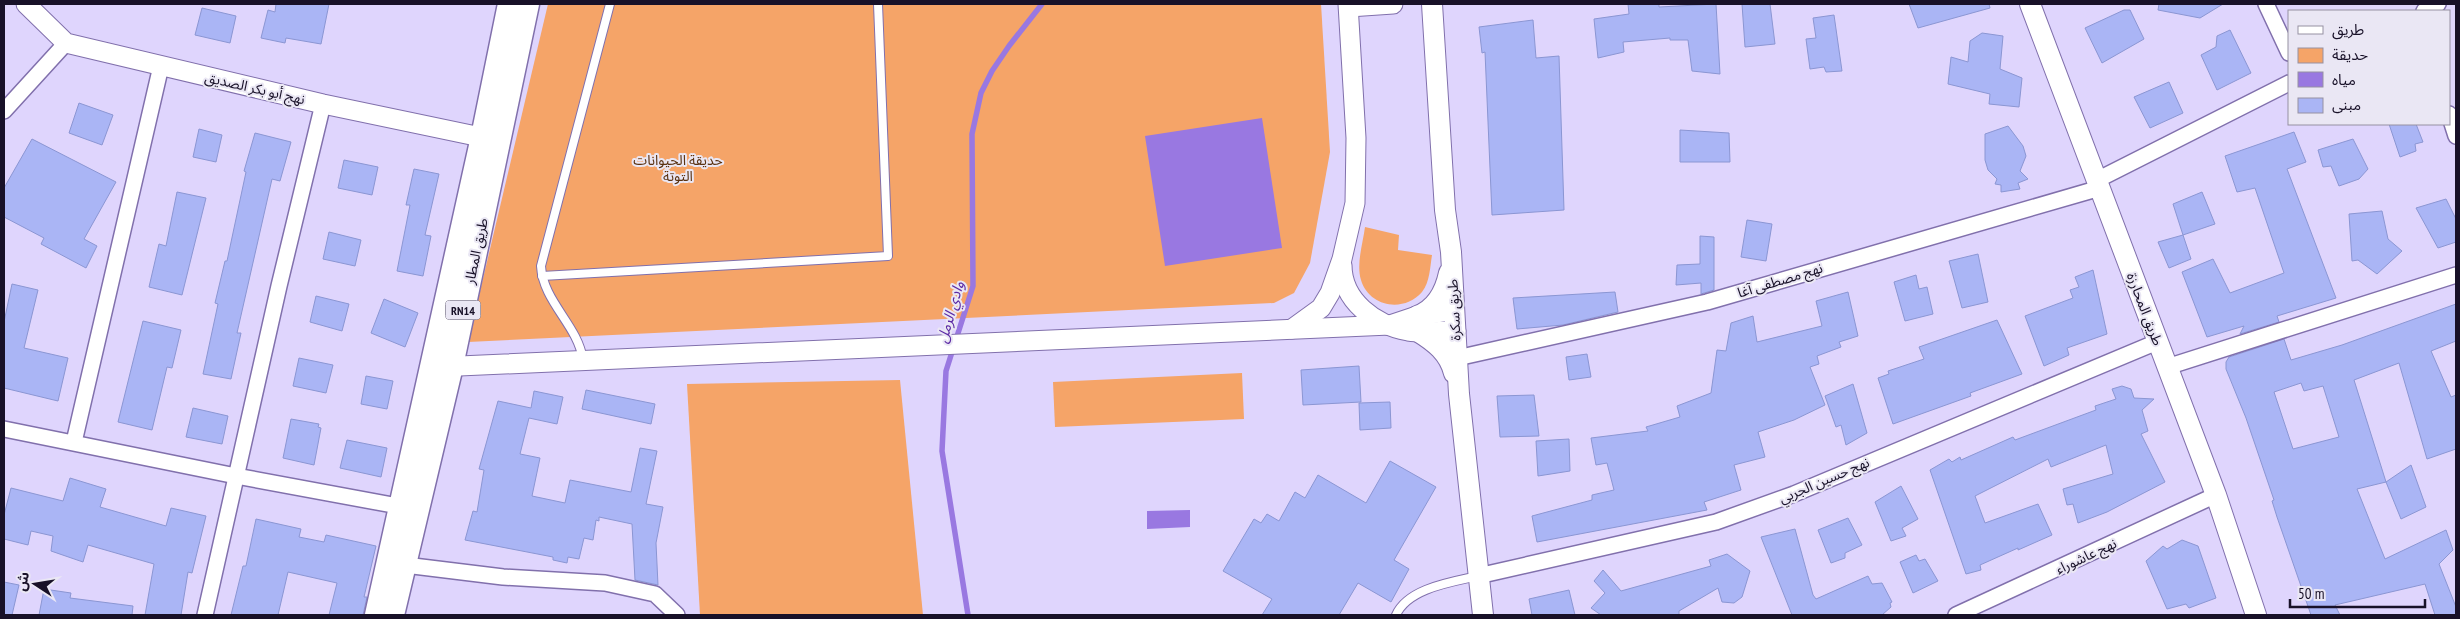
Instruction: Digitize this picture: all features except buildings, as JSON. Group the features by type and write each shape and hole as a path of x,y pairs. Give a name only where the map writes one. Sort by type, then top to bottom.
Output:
{"main road":[{"name":"طريق المطار","path":"490,139 509,4"},
{"name":"طريق المطار","path":"376,615 409,508 490,139 528,4"},
{"name":"طريق سكرة","path":"1432,4 1445,210 1451,252 1459,394 1483,615"},
{"name":"طريق المحارزة","path":"2030,4 2216,495 2256,615"},
{"path":"1451,252 1446,288 1437,303 1417,324 1445,353 1453,370 1459,394"},
{"name":"طريق المطار","path":"393,615 405,565 409,508"}],"street":[{"path":"4,111 66,43 26,4"},
{"path":"1291,329 1321,308 1330,293 1342,258 1355,194 1356,138 1348,5 1393,4"},
{"path":"2266,4 2288,51"},
{"path":"2426,10 2438,4"},
{"name":"نهج أبو بكر الصديق","path":"66,43 324,104 490,139"},
{"path":"74,442 161,66"},
{"name":"نهج مصطفى آغا","path":"1457,358 1707,302 2098,184 2288,84"},
{"path":"205,615 324,104"},
{"path":"2450,117 2456,136"},
{"path":"1342,258 1342,276 1348,293 1358,307 1390,325"},
{"path":"2167,367 2456,275"},
{"path":"1417,324 1454,310"},
{"path":"441,367 1417,324 1456,331"},
{"name":"نهج حسين الجربي","path":"1478,576 1716,522 1794,494 2157,342"},
{"path":"4,429 236,476 409,508"},
{"name":"نهج عاشوراء","path":"1956,615 2216,495"},
{"path":"405,565 503,578 605,583 633,588 654,594 677,615"}],"lane":[{"path":"584,360 577,336 548,293 542,276 541,266 610,4"},
{"path":"542,276 888,256 878,4"},
{"path":"1396,615 1400,607 1424,591 1478,576"}],"green space":[{"name":"حديقة الحيوانات التوتة","path":"548,4 1321,4 1330,152 1310,263 1294,293 1274,303 468,342"},
{"path":"1365,227 1399,235 1398,250 1432,255 1427,284 1415,299 1397,305 1388,304 1371,296 1365,289 1359,267"},
{"path":"1242,373 1244,419 1055,427 1053,382"},
{"path":"900,380 923,615 700,615 687,384"}],"water":[{"path":"1262,118 1282,248 1165,266 1145,136"},
{"path":"1190,510 1190,527 1147,529 1147,511"}],"waterway":[{"name":"وادي الرمل","path":"968,615 942,451 946,371 973,286 972,134 981,93 992,71 1042,4"}]}
